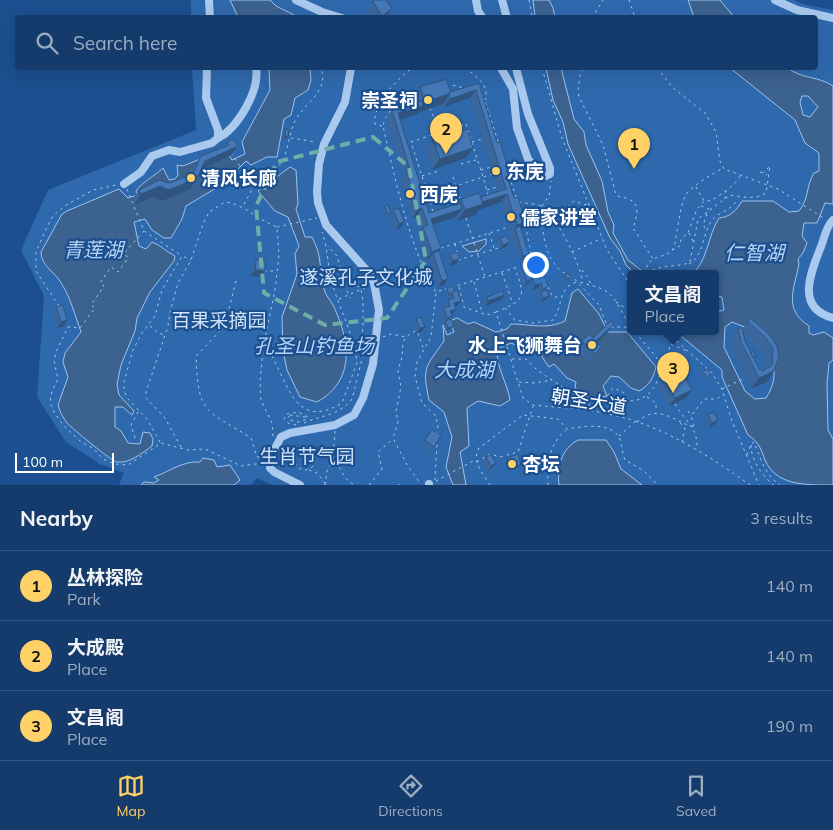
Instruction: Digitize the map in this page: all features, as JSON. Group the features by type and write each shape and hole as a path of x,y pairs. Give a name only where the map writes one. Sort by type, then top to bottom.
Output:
{"lane":[{"path":"209,0 210,15"},
{"path":"296,0 332,15"},
{"path":"476,0 481,15"},
{"path":"502,0 506,15"},
{"path":"775,0 796,10 833,18"},
{"path":"206,70 206,98 218,130 218,138"},
{"path":"124,184 141,172 152,156 169,150 180,152 212,142 229,133 243,112 255,87 256,70"},
{"path":"300,485 274,472 270,459 281,437 297,428 335,425 346,421 359,408 373,364 379,310 374,283 368,272 326,225 317,192 319,164 324,144 345,102 351,70"},
{"path":"502,70 512,89 517,128 528,159 541,175 550,174 550,168 528,114 517,70"},
{"path":"833,220 810,274 808,295 815,308 822,315 833,318"}],"path":[{"path":"529,0 532,15"},
{"path":"594,15 603,0"},
{"path":"629,0 634,15"},
{"path":"242,206 254,186 283,160 294,124 324,82 322,70"},
{"path":"383,126 375,124 374,117 378,105 410,70"},
{"path":"468,70 478,76 485,86 487,94 485,101"},
{"path":"543,70 562,138 602,238 627,280"},
{"path":"581,70 579,97 603,145 616,195 632,201 637,207 638,214 633,228 653,259"},
{"path":"659,70 672,87 706,114 716,132 723,168"},
{"path":"431,483 438,425 435,415 422,403 415,376 417,362 431,337 436,292 427,277 410,225 383,126 390,110 402,101 438,87 453,85 479,92 485,101 518,202 526,228 532,259 553,296 562,297"},
{"path":"430,108 441,139"},
{"path":"434,218 411,142 466,124 489,200"},
{"path":"290,138 324,144"},
{"path":"472,142 482,139"},
{"path":"227,149 254,186"},
{"path":"411,162 416,160"},
{"path":"461,164 477,160"},
{"path":"687,264 692,259 693,241 698,219 730,196 737,198 762,196 766,193 770,166 764,172"},
{"path":"481,170 491,167"},
{"path":"723,168 778,189 820,217"},
{"path":"672,251 676,242 677,219 686,193 723,168"},
{"path":"422,176 439,171"},
{"path":"760,172 768,175"},
{"path":"422,196 493,174"},
{"path":"526,228 548,196 552,185 550,174"},
{"path":"704,201 711,201 738,180 741,175"},
{"path":"452,177 462,207"},
{"path":"60,307 36,270 36,252 53,216 94,190 124,184 144,231 182,256 192,260"},
{"path":"486,190 497,187"},
{"path":"696,187 704,201"},
{"path":"420,190 426,188"},
{"path":"725,200 726,189"},
{"path":"654,270 675,264 691,264 699,256 707,230 717,216 731,208 737,198"},
{"path":"556,223 562,220 572,201 577,201 583,205 590,204"},
{"path":"646,270 646,266 653,259 680,246 681,239 688,233 697,209 704,201"},
{"path":"181,447 164,418 146,398 178,283 192,260 203,224 209,212 224,202 242,206 262,221 277,227 308,221 322,216"},
{"path":"518,202 542,206 546,209 556,223 580,268 582,283"},
{"path":"542,206 545,241 552,262 560,271 577,282 599,305 607,325 617,328 627,327"},
{"path":"701,206 712,210"},
{"path":"426,209 432,208"},
{"path":"707,214 703,225 707,230"},
{"path":"466,218 485,278"},
{"path":"277,227 279,255 275,290 260,370 261,400 269,415 272,433 277,445"},
{"path":"440,248 509,227"},
{"path":"264,345 274,357 290,394 299,405 309,411 319,413 327,412 342,403 348,381 357,363 353,341 334,289 329,268 327,246 322,230"},
{"path":"144,231 137,236 124,253 128,258 118,272 111,267 104,274 100,283 104,286 91,305 95,308 80,328 68,327 56,352 54,361 58,379 52,390 50,402 55,414 80,440 94,449 103,459 115,464 128,465 161,443 188,450 205,450 240,466 270,459"},
{"path":"489,233 494,249"},
{"path":"688,233 693,241"},
{"path":"572,252 602,238"},
{"path":"454,244 459,260"},
{"path":"297,428 310,418 335,414 343,410 352,400 363,355 361,345 364,310 361,290 340,266 337,256 327,246"},
{"path":"455,261 498,248"},
{"path":"161,443 156,431 140,409 128,399 124,391 124,382 133,350 142,333 156,316 162,290 182,256"},
{"path":"436,292 515,268 532,259"},
{"path":"458,286 464,307 487,314 496,312 513,305 522,297 523,290 515,268"},
{"path":"580,268 585,272 591,286"},
{"path":"261,270 276,272"},
{"path":"502,272 513,305"},
{"path":"236,281 229,309 220,331 196,356 200,397 204,406 214,416 252,438 257,457 270,459 283,465 295,463"},
{"path":"474,281 482,313"},
{"path":"504,308 514,320 546,322 553,320 558,312 566,286 577,282 604,290 612,296 627,322"},
{"path":"338,299 361,290"},
{"path":"347,291 350,298"},
{"path":"615,302 621,303 627,308"},
{"name":"朝圣大道","path":"496,312 523,398 533,405 607,414 636,422 697,451 750,485"},
{"path":"150,325 158,334 165,334"},
{"path":"375,336 386,337 391,334 406,336 415,331"},
{"path":"418,333 423,349"},
{"path":"637,335 656,358 662,371"},
{"path":"671,335 711,372 722,390 759,485"},
{"path":"369,485 382,469 378,452 394,438 398,422 396,411 400,396 398,371 406,336"},
{"path":"511,359 526,358 537,370 594,408 602,404 613,388 623,392 629,400 647,396 662,371 666,370 669,366 670,344 692,353"},
{"path":"722,390 745,378"},
{"path":"518,382 535,383 553,380"},
{"path":"691,416 704,399 717,399 723,394"},
{"path":"647,396 656,403 656,412"},
{"path":"675,404 684,420 694,427"},
{"path":"297,428 299,405"},
{"path":"414,485 418,482 431,483 462,466 490,454 500,457 518,452 533,405"},
{"path":"135,438 131,425 140,409"},
{"path":"688,411 698,438 697,451"},
{"path":"297,428 288,423 284,418 287,414 298,412 310,418"},
{"path":"618,436 645,415 656,412 674,417 685,428 682,443"},
{"path":"298,415 306,419 298,422 288,418 298,415"},
{"path":"490,485 476,461 479,448 518,418 523,415 530,415 558,419 567,429"},
{"path":"679,423 694,427"},
{"path":"325,484 327,471 333,460 335,425"},
{"path":"548,485 550,454 559,435 567,429 593,426 608,429 618,436 625,460 644,472 658,485"},
{"path":"394,438 418,482"},
{"path":"751,444 754,442 764,470 771,479 780,485"},
{"path":"747,456 751,444"},
{"path":"751,444 751,452 757,466 773,485"},
{"path":"309,469 315,464 314,453 309,450 298,452 295,456 295,463 298,467 318,473 325,484"},
{"path":"333,460 339,465 344,478 350,485"},
{"path":"348,482 355,485"}],"highlighted area":[{"path":"373,137 409,167 426,260 387,318 325,325 264,293 256,206 277,162"}],"green space":[{"name":"遂溪孔子文化城","path":"191,0 794,0 802,4 833,10 833,485 272,485 257,478 251,485 119,485 124,473 100,464 66,442 37,397 44,296 21,250 48,190 196,130 192,70 818,70 818,15 191,15"}],"water":[{"path":"230,0 270,0 276,6 294,15 237,15"},
{"path":"533,0 549,0 555,15 535,15"},
{"path":"688,0 720,0 732,15 693,15"},
{"name":"青莲湖","path":"269,70 310,70 311,80 308,90 295,98 291,115 284,119 277,157 267,157 251,165 246,161 237,170 232,183 216,188 186,206 182,219 171,238 164,238 152,230 145,219 134,222 139,246 146,249 152,242 175,256 174,261 150,292 137,318 135,331 121,365 117,384 119,395 134,411 132,415 123,407 115,407 115,427 121,431 128,443 140,444 143,432 150,433 153,439 152,446 131,460 117,462 100,451 67,423 58,405 68,377 63,362 65,353 81,332 67,293 60,281 43,261 41,252 62,214 67,211 119,189 128,198 137,195 136,191 163,168 169,180 175,179 178,175 177,165 183,166 225,149 232,160 245,154 242,142 270,90"},
{"path":"546,70 562,70 574,119 584,132 586,145 602,181 608,212 614,225 613,233 628,260 641,270 631,270 626,265 620,251 610,238 568,144 563,122 553,100"},
{"name":"仁智湖","path":"732,70 790,70 828,83 833,86 833,204 825,203 817,223 804,223 802,236 807,243 798,259 799,264 792,298 796,313 809,326 809,333 813,335 824,332 833,338 833,360 829,363 827,384 828,430 833,439 833,484 801,484 783,479 776,474 765,460 757,443 748,435 722,377 722,370 680,335 719,335 719,311 724,310 722,297 719,296 719,270 696,270 701,263 719,218 732,213 742,201 773,201 789,212 799,211 804,202 811,178 814,173 819,171 819,153 805,143 795,120","holes":["802,96 808,96 818,107 810,117 803,115 800,102","732,322 757,332 773,364 774,380 766,398 755,399 745,391 724,347 725,327"]},
{"name":"孔圣山钓鱼场","path":"290,167 296,170 298,204 296,209 305,237 312,237 316,245 320,259 323,285 339,319 346,346 344,371 338,383 330,393 317,402 300,397 287,370 283,351 282,317 297,274 295,254 299,246 288,217 275,211 258,191"},
{"path":"486,239 486,244 479,251 469,252 462,246"},
{"name":"大成湖","path":"578,289 599,314 608,332 627,332 627,335 629,335 656,367 654,375 646,386 639,391 631,388 619,377 611,376 603,386 607,396 591,399 575,388 576,382 567,378 554,364 549,367 534,345 522,348 511,343 497,349 498,362 510,400 500,406 478,401 467,408 469,446 460,452 466,485 453,485 446,467 452,437 444,412 429,400 426,381 429,363 444,341 443,325 447,335 454,332 450,321 457,318 468,324 474,322 496,332 507,329 511,324 545,326 558,324 565,321 572,293"},
{"path":"578,440 606,440 614,452 621,469 642,485 559,485 561,459 568,448"},
{"path":"203,458 214,460 217,467 230,465 240,480 234,485 141,485 144,482 154,483 159,480 154,477 182,465 200,462"}],"building":[{"path":"375,0 386,0 392,9 381,15 373,2"},
{"path":"446,79 451,93 425,102 420,87"},
{"path":"479,83 497,143 500,142 512,181 509,182 514,198 518,197 526,222 517,225 507,194 482,202 481,197 506,189 476,90 450,99 449,96 450,92"},
{"path":"422,101 423,106 398,113 429,213 460,203 462,209 431,219 441,248 432,252 423,227 428,225 422,208 418,209 406,171 410,170 392,110"},
{"path":"285,129 289,130 288,136 285,136"},
{"path":"467,129 473,148 440,159 433,139"},
{"path":"233,139 238,146 205,161 197,178 169,190 160,186 141,194 139,190 159,180 169,183 193,174 201,156 229,145 227,142"},
{"path":"479,193 483,204 465,210 461,199"},
{"path":"388,205 391,213 387,214 385,206"},
{"path":"399,208 404,222 399,224 393,210"},
{"path":"520,226 529,254 523,256 515,228"},
{"path":"507,236 510,242 503,245 500,238"},
{"path":"439,251 448,279 442,281 433,253"},
{"path":"457,252 460,258 453,261 450,254"},
{"path":"256,260 265,260 265,271 255,270"},
{"path":"527,261 530,274 536,272 538,279 545,277 548,287 543,289 541,283 535,285 533,278 527,281 520,263"},
{"path":"567,273 571,276 567,280 565,276"},
{"path":"453,286 455,291 449,295 447,288"},
{"path":"457,290 461,301 454,303 456,309 450,311 452,316 447,318 444,308 450,306 448,300 454,298 452,292"},
{"path":"547,290 549,296 543,298 541,292"},
{"path":"503,291 504,295 488,301 487,297"},
{"path":"63,305 67,320 61,322 56,307"},
{"path":"421,317 425,327 420,328 416,319"},
{"path":"750,318 769,334 777,346 779,356 774,371 759,378 741,342 738,328 742,328 745,341 759,369 763,371 772,365 773,349 765,337 748,322"},
{"path":"451,319 454,326 448,328 445,321"},
{"path":"611,321 614,324 596,341 601,347 595,354 582,341 589,334 593,338"},
{"path":"754,351 756,357 753,357 751,353"},
{"path":"707,369 711,374 707,377 703,372"},
{"path":"681,371 692,390 675,398 665,379"},
{"path":"713,412 718,420 712,423 708,415"},
{"path":"432,430 441,435 434,447 425,440"},
{"path":"491,454 496,463 491,466 486,457"},
{"name":"杏坛","path":"518,454 521,465 510,468 507,458"}],"place":[{"name":"崇圣祠","path":"428,100"},
{"name":"大成殿","path":"446,154"},
{"name":"丛林探险","path":"634,169"},
{"name":"东庑","path":"496,171"},
{"name":"清风长廊","path":"191,178"},
{"name":"西庑","path":"410,194"},
{"name":"儒家讲堂","path":"511,217"},
{"name":"水上飞狮舞台","path":"592,345"},
{"name":"文昌阁","path":"673,393"},
{"name":"杏坛","path":"512,464"}],"park label":[{"name":"百果采摘园","path":"219,320"},
{"name":"生肖节气园","path":"307,456"}]}
